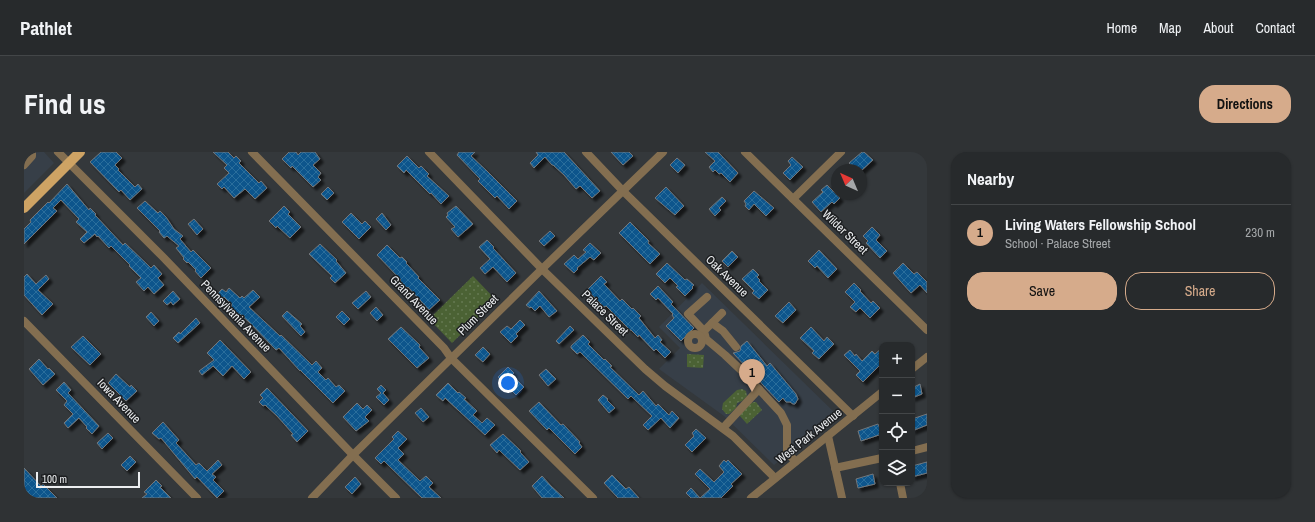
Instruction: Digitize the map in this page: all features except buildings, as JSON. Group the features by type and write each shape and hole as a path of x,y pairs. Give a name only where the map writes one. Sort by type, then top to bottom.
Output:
{"main road":[{"path":"24,208 80,152"}],"street":[{"path":"24,165 32,156 32,152"},
{"name":"Pennsylvania Avenue","path":"58,152 162,256 396,498"},
{"name":"Grand Avenue","path":"252,152 444,348 452,358 593,498"},
{"name":"Palace Street","path":"429,152 542,269 655,378 733,436 775,478"},
{"name":"Oak Avenue","path":"586,152 623,191 853,416"},
{"name":"Plum Street","path":"312,498 353,455 662,152"},
{"name":"Wilder Street","path":"745,152 927,330"},
{"path":"793,199 841,152"},
{"path":"707,296 688,314 704,337 725,355 781,413 787,425 787,450 795,462"},
{"path":"704,337 712,324 722,313"},
{"name":"Iowa Avenue","path":"24,321 197,498"},
{"path":"712,324 723,331 736,347"},
{"path":"915,367 927,357"},
{"path":"723,428 759,389"},
{"name":"West Park Avenue","path":"751,498 879,394"},
{"path":"828,436 842,498"},
{"path":"915,450 927,448"},
{"path":"835,468 879,459"},
{"path":"901,486 903,498"}],"shaded area":[{"path":"24,152 44,152 54,163 24,193"},
{"path":"702,283 836,414 774,465 724,416 659,369 680,348 659,327"}],"green space":[{"path":"473,276 496,300 452,343 429,319"},
{"path":"687,354 704,355 703,368 687,367"},
{"path":"742,389 746,391 747,396 742,401 737,403 736,408 729,414 726,414 722,409 723,403 737,390"},
{"path":"756,402 762,410 747,424 739,413 749,404"}],"place":[{"name":"Living Waters Fellowship School","path":"752,392"}]}
